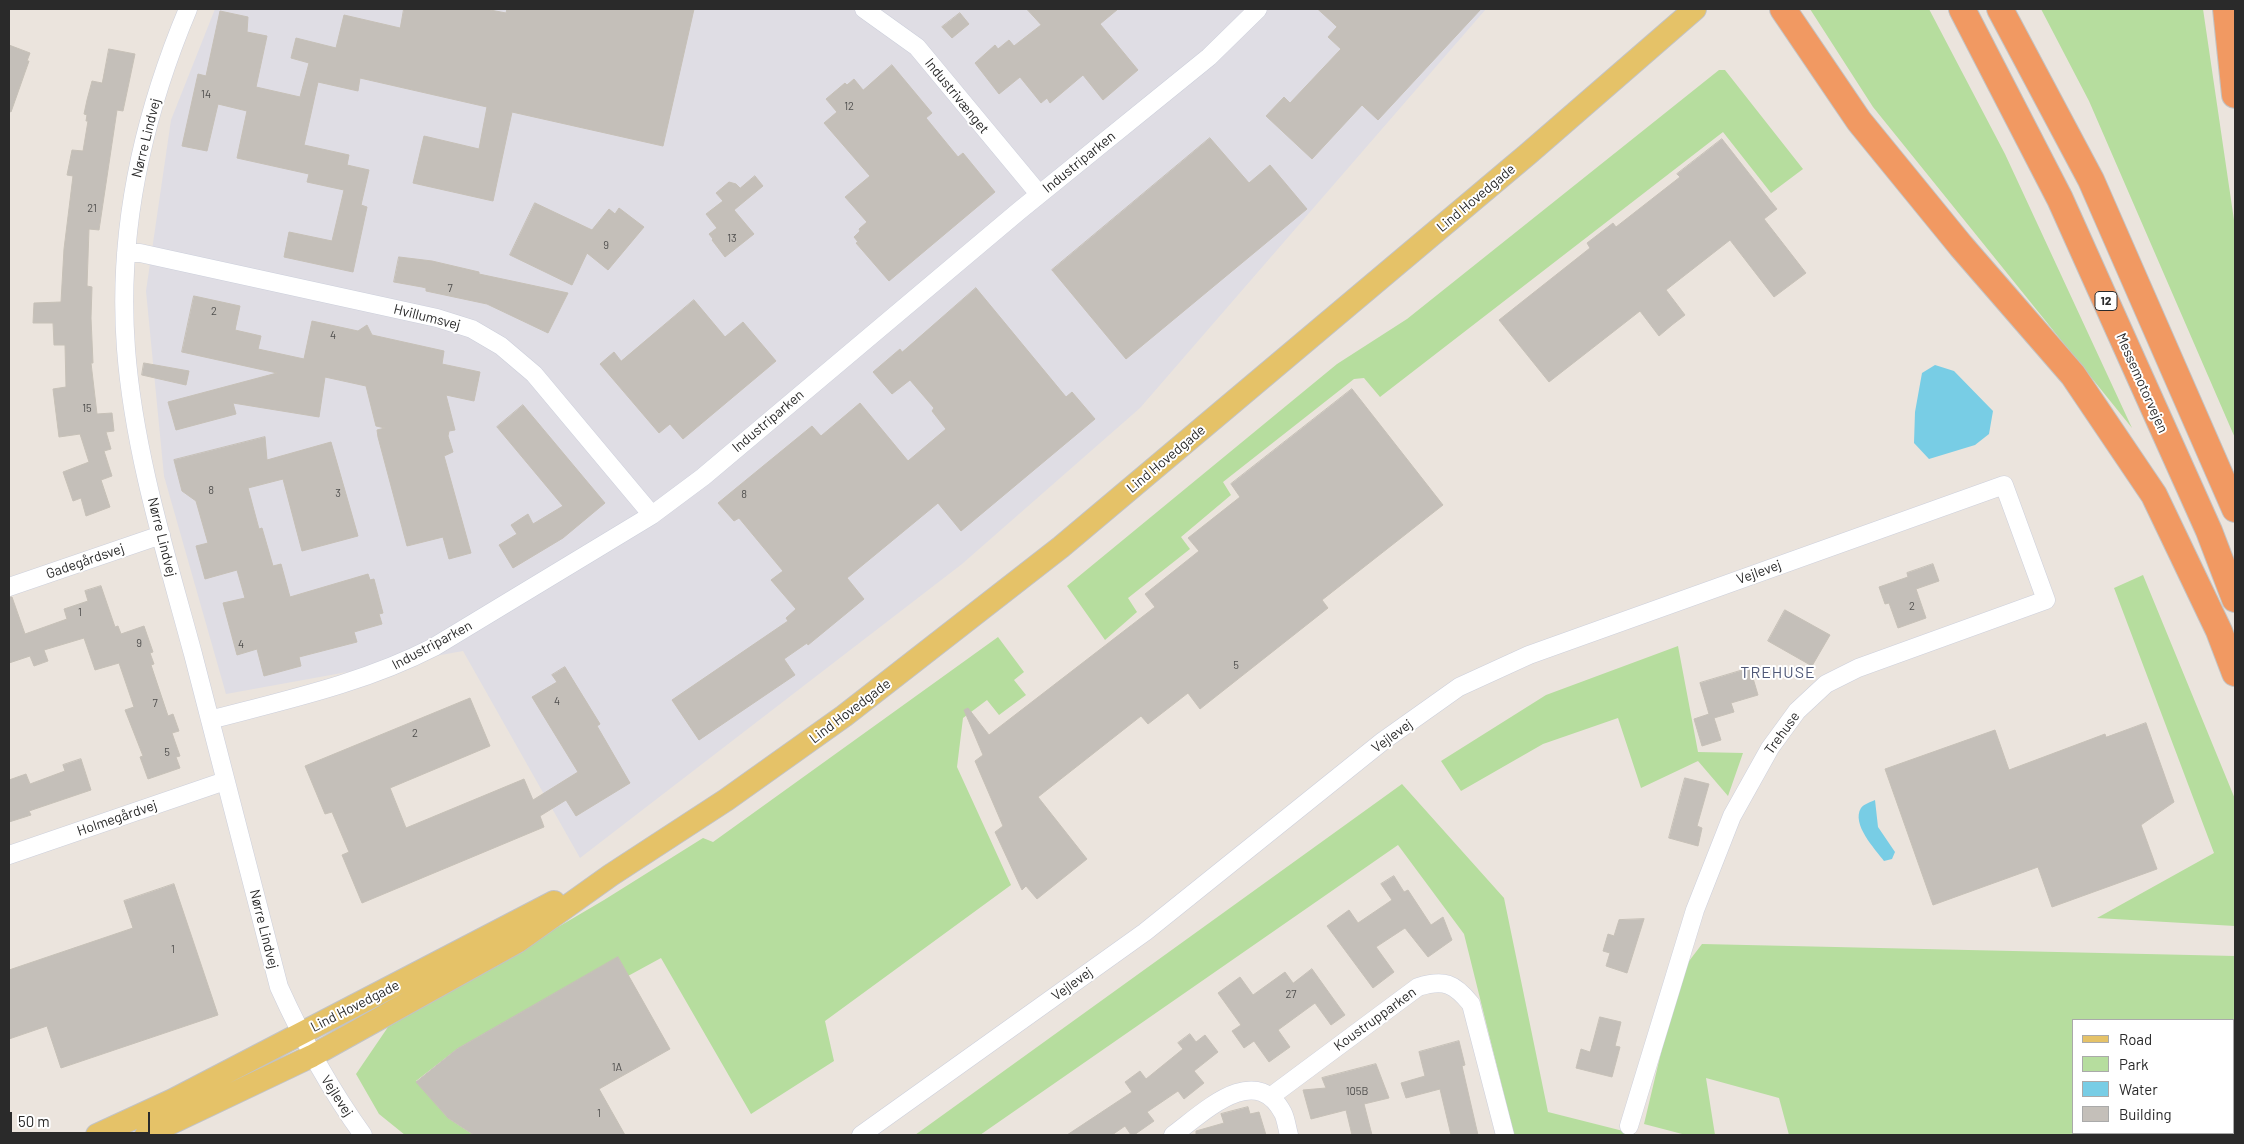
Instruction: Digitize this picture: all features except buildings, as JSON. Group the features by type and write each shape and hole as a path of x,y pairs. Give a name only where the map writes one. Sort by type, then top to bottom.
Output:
{"highway":[{"path":"1783,9 1859,121 1961,246 2073,375 2154,495 2219,631 2235,673"},
{"name":"Messemotorvejen","path":"1962,9 2060,199 2209,531 2235,599"},
{"name":"12","path":"2000,9 2090,180 2235,509"},
{"path":"2226,9 2235,95"}],"main road":[{"name":"Lind Hovedgade","path":"146,1135 312,1056 517,942 611,875 726,800 844,716 1062,547 1528,154 1695,9"},
{"name":"Lind Hovedgade","path":"97,1135 173,1100 507,926 611,875"}],"street":[{"name":"Nørre Lindvej","path":"188,9 170,51 148,120 132,197 126,253 126,350 139,444 279,987 312,1056"},
{"name":"Industrivænget","path":"864,9 917,47 1039,194"},
{"name":"Industriparken","path":"210,720 335,687 411,659 434,648 652,515 703,476 1039,194 1209,57 1258,9"},
{"name":"Hvillumsvej","path":"126,253 150,256 400,310 472,329 501,346 534,374 652,515"},
{"name":"Trehuse","path":"1629,1126 1694,910 1732,816 1770,748 1797,710 1826,684 1858,668 2046,600 2004,485"},
{"name":"Vejlevej","path":"861,1135 1145,932 1383,741 1459,687 1529,654 2004,485"},
{"name":"Gadegårdsvej","path":"9,587 161,535"},
{"name":"Holmegårdvej","path":"9,855 225,781"},
{"name":"Koustrupparken","path":"1270,1097 1418,987 1435,982 1450,984 1462,993 1471,1004 1505,1135"},
{"name":"Vejlevej","path":"312,1056 337,1099 363,1135"},
{"path":"1172,1135 1232,1092 1253,1089 1270,1097 1283,1113 1289,1135"}],"shaded area":[{"path":"215,9 1486,9 1140,408 962,564 580,858 463,651 226,694 164,476 146,291 171,120"}],"green space":[{"path":"1810,9 1929,9 2005,154 2132,428 1873,107"},
{"path":"2041,9 2203,9 2235,227 2235,438 2089,101"},
{"path":"1719,70 1725,70 1803,169 1771,193 1723,132 1380,397 1364,378 1354,379 1223,482 1231,495 1181,537 1190,549 1128,598 1137,612 1105,640 1067,586 1337,364 1407,319"},
{"path":"2143,575 2235,799 2235,926 2097,918 2214,853 2114,588"},
{"path":"998,637 1024,672 1014,680 1026,695 999,715 987,700 963,718 957,767 1011,885 825,1021 834,1061 751,1114 661,958 628,976 618,958 457,1049 416,1081 448,1118 471,1135 405,1135 379,1114 356,1074 388,1027 604,900 703,838 713,842"},
{"path":"1678,646 1698,752 1743,753 1728,796 1698,761 1641,788 1618,718 1543,744 1461,791 1441,761 1546,695"},
{"path":"1402,784 1504,898 1548,1112 1639,1135 1514,1135 1464,934 1398,845 980,1135 915,1135"},
{"path":"1702,944 2235,956 2235,1135 1789,1135 1779,1098 1706,1078 1715,1135 1686,1135 1644,1124 1680,973"}],"water":[{"path":"1935,365 1954,371 1993,411 1989,434 1975,445 1929,459 1914,443 1915,412 1922,373"},
{"path":"1875,800 1878,827 1895,852 1892,859 1884,861 1865,836 1859,821 1861,808"}],"district":[{"name":"TREHUSE","path":"1778,673"}]}
